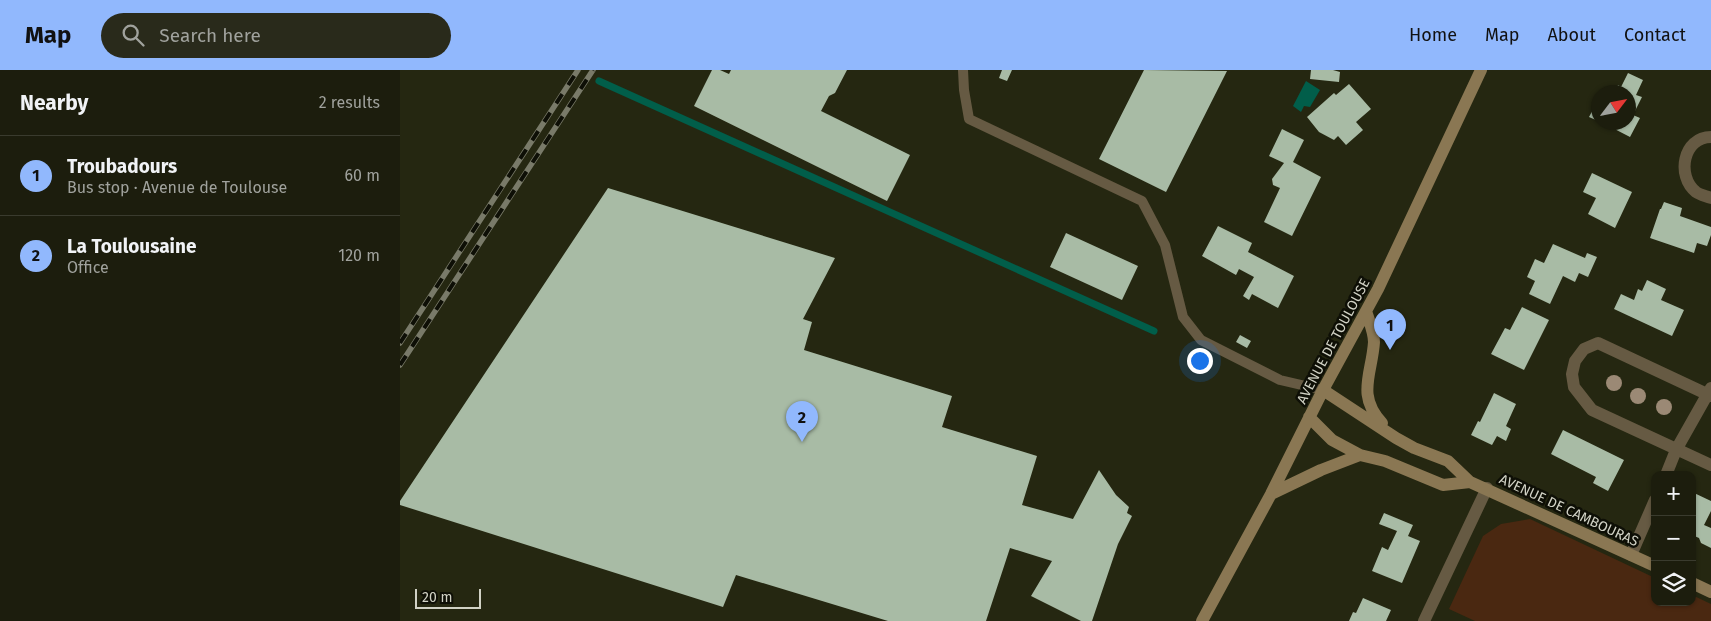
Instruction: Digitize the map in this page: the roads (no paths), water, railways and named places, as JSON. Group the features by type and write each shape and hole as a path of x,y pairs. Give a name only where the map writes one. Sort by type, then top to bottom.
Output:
{"street":[{"name":"AVENUE DE TOULOUSE","path":"1202,621 1271,494 1323,390 1366,311 1481,70"},
{"path":"1711,137 1696,142 1688,150 1684,163 1687,179 1695,191 1711,198"},
{"path":"1366,311 1374,340 1366,390 1373,414 1396,438"},
{"path":"1668,471 1676,450 1710,393 1598,343 1584,349 1574,361 1572,374 1574,387 1592,410 1676,450 1711,464"},
{"path":"1323,390 1396,438 1414,448 1448,461 1470,482"},
{"path":"1309,417 1332,440 1360,455 1385,461 1443,485 1470,482"},
{"path":"1271,494 1321,470 1360,455"},
{"name":"AVENUE DE CAMBOURAS","path":"1470,482 1487,488 1651,564"},
{"path":"1424,621 1487,488"},
{"path":"1631,555 1651,509"},
{"path":"1696,585 1711,592"}],"lane":[{"path":"963,70 969,119 1142,201 1165,245 1183,317 1201,340 1280,380 1323,390"}],"water":[{"path":"1306,81 1320,90 1310,107 1304,106 1301,112 1293,106"}],"waterway":[{"path":"599,81 1154,331"}],"railway":[{"path":"400,343 578,70"},
{"path":"400,365 593,70"}],"place":[{"name":"Troubadours","path":"1390,350"},
{"name":"La Toulousaine","path":"802,442"}]}
